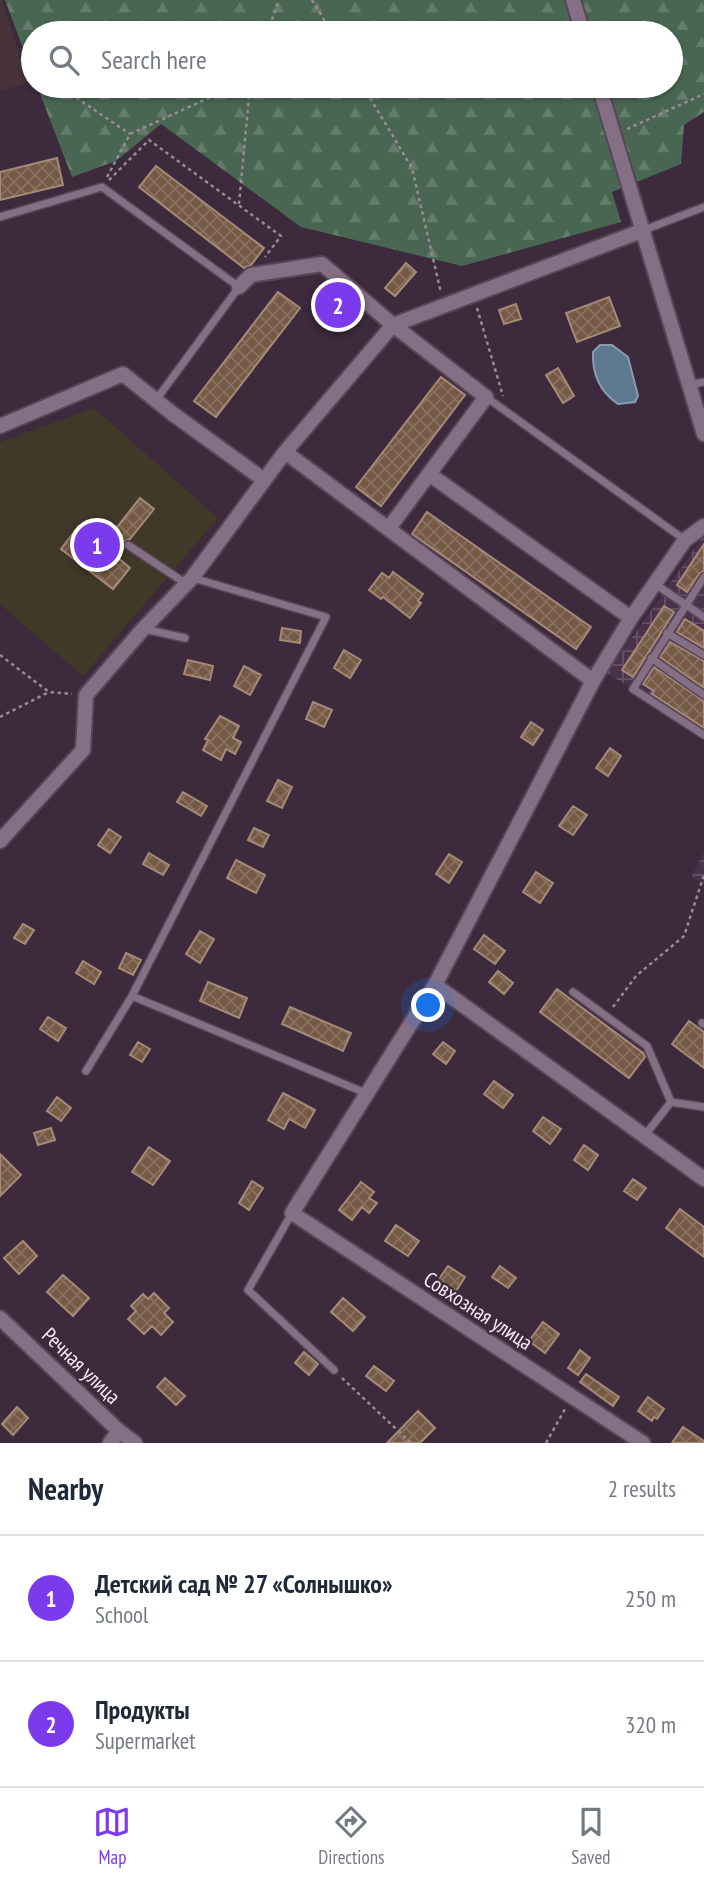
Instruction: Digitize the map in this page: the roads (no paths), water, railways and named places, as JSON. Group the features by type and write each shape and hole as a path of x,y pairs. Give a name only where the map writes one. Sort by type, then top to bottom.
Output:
{"street":[{"path":"573,0 579,21"},
{"path":"603,98 644,230 697,383 704,434"},
{"path":"0,841 83,750 86,695 188,580 285,452 393,325 644,230"},
{"path":"239,287 251,275 322,264 393,325 486,397 389,528"},
{"path":"0,426 123,374 264,480"},
{"path":"285,452 593,681"},
{"path":"429,474 631,618"},
{"path":"292,1213 435,985 593,681 631,618 685,540 704,526"},
{"path":"435,985 704,1179"},
{"name":"Совхозная улица","path":"292,1213 642,1443"},
{"name":"Речная улица","path":"0,1318 115,1437 135,1443"}],"lane":[{"path":"0,217 102,187 239,287 156,400"},
{"path":"644,230 704,207"},
{"path":"486,397 685,540"},
{"path":"86,1071 132,996 326,617 188,580 128,545"},
{"path":"704,577 633,689 704,735"},
{"path":"655,584 704,617"},
{"path":"143,629 185,638"},
{"path":"667,633 704,655"},
{"path":"651,658 704,695"},
{"path":"573,992 647,1046 671,1102"},
{"path":"132,996 368,1094"},
{"path":"645,1135 671,1102"},
{"path":"671,1102 704,1107"},
{"path":"292,1213 248,1290 334,1370"}],"water":[{"path":"600,345 612,345 628,357 638,396 635,402 618,404 601,388 595,375 593,360 593,352"}],"place":[{"name":"Продукты","path":"338,305"},
{"name":"Детский сад № 27 «Солнышко»","path":"97,545"}]}
